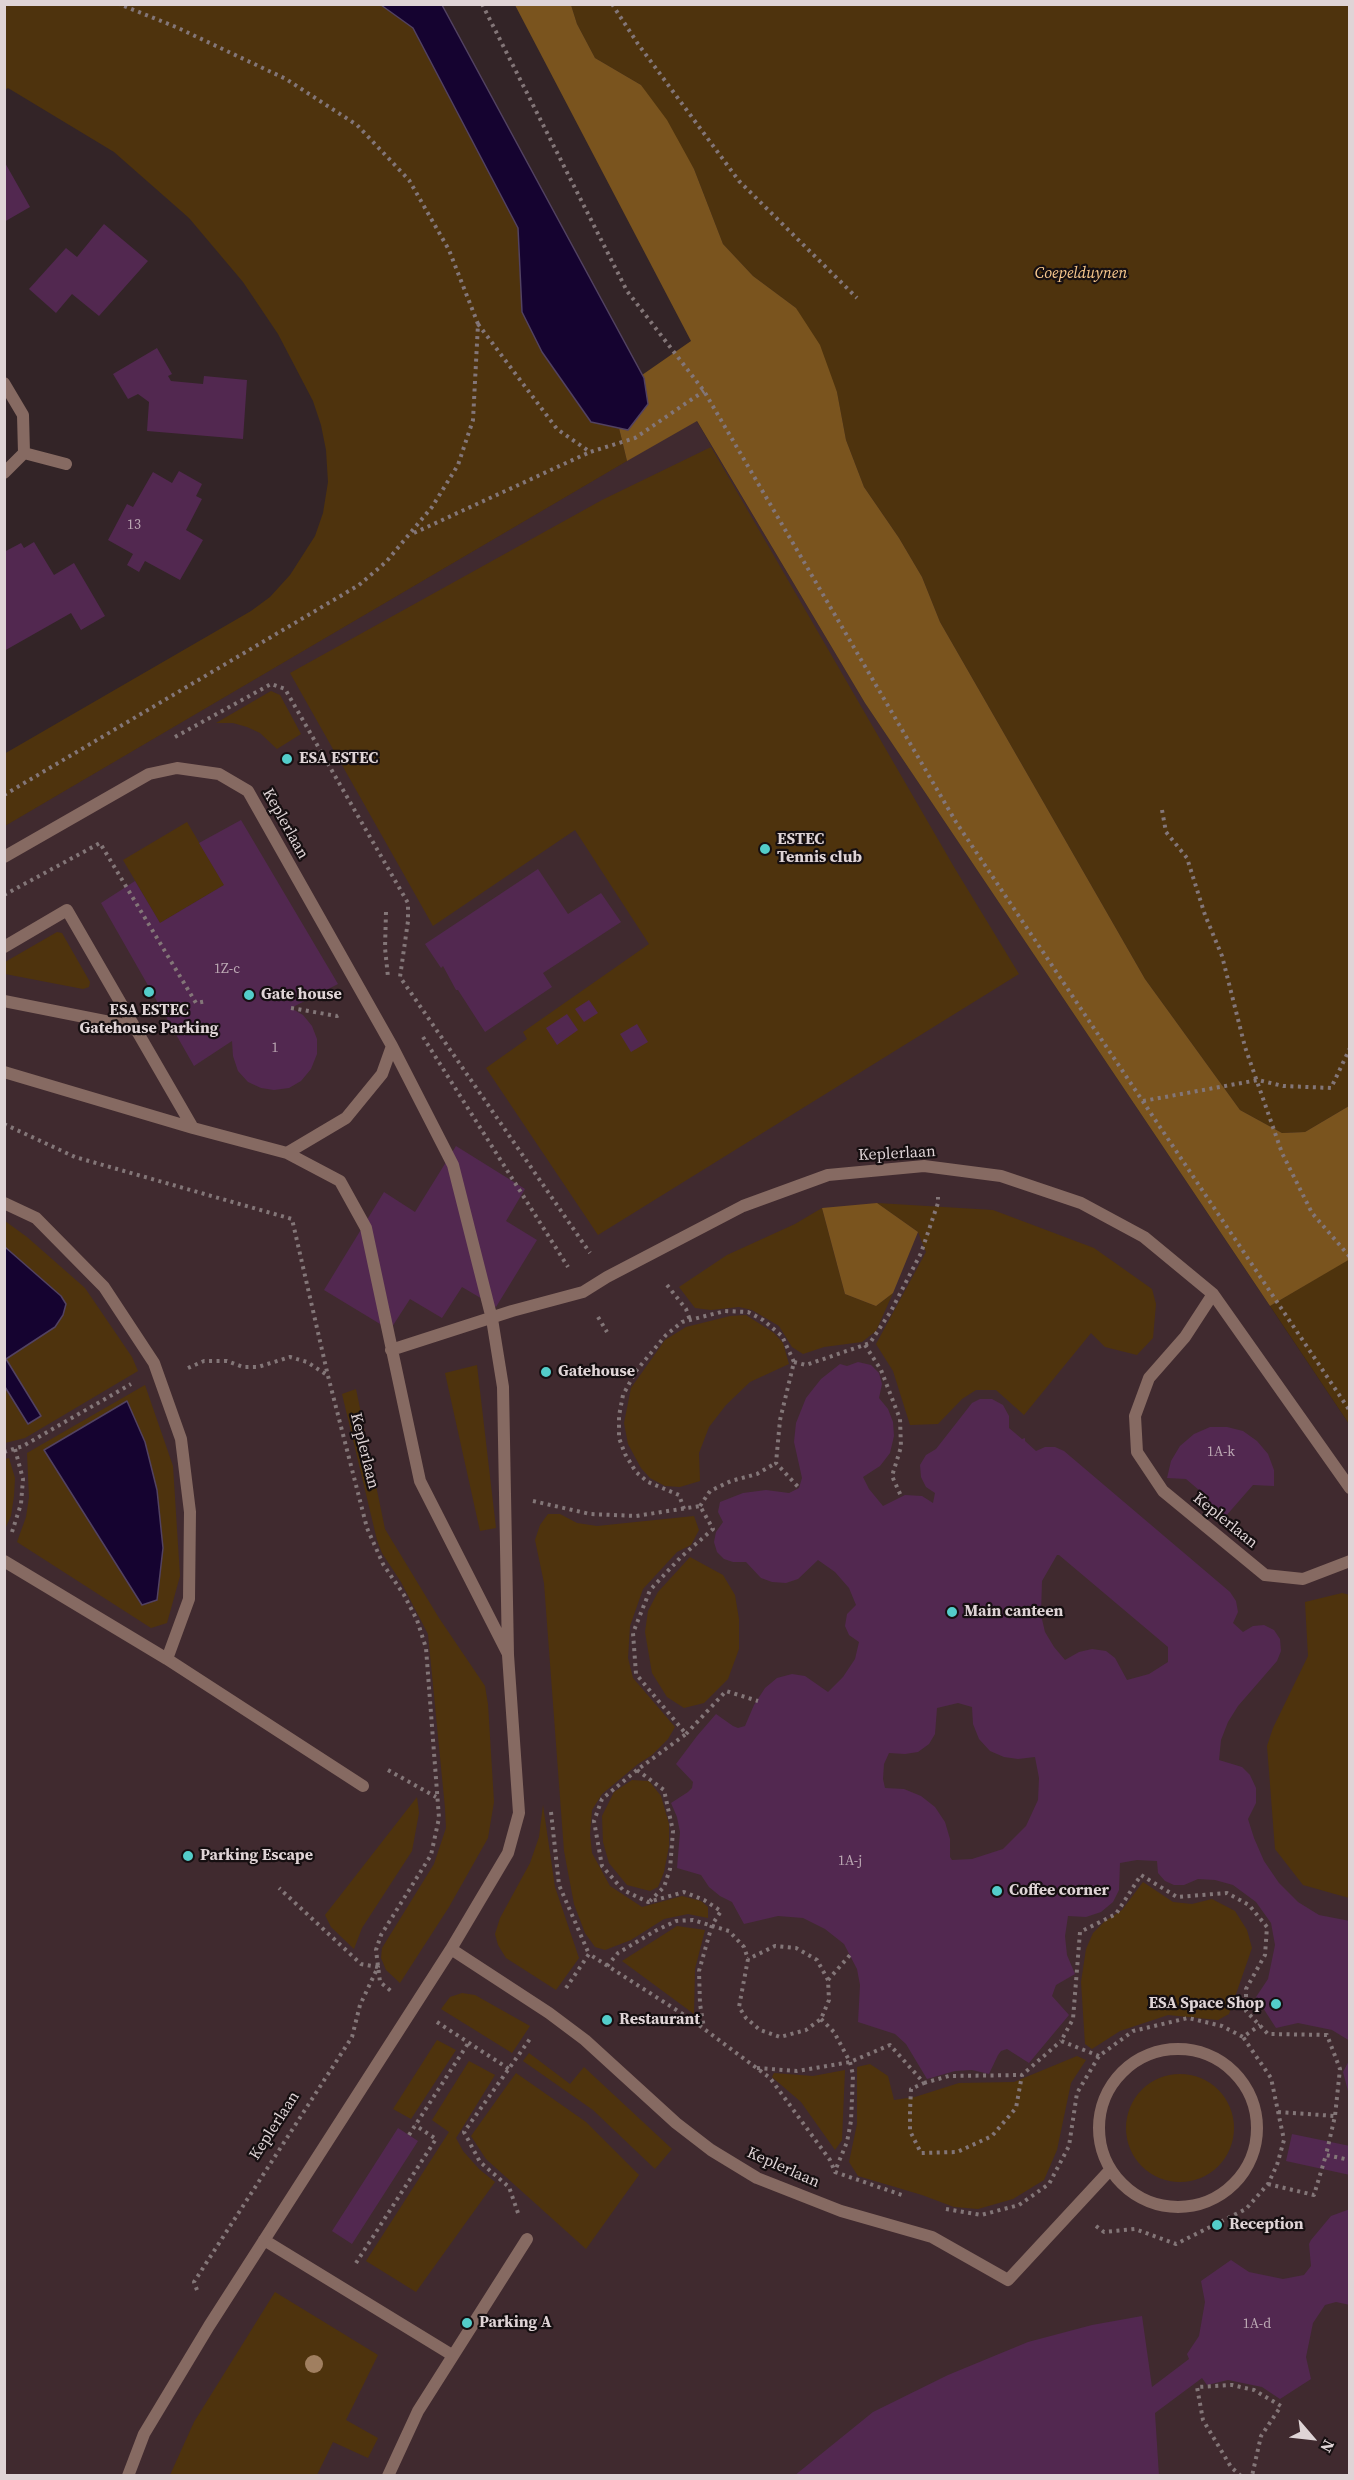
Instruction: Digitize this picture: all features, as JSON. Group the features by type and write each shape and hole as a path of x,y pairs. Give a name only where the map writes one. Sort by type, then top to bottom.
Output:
{"street":[{"path":"4,383 24,415 24,453 4,473"},
{"path":"24,453 66,464"},
{"name":"Keplerlaan","path":"4,857 149,774 177,768 219,774 248,791 392,1046 453,1165 492,1319"},
{"path":"4,947 68,910 193,1128"},
{"path":"4,1001 135,1027"},
{"path":"287,1153 346,1118 382,1074 392,1046"},
{"path":"4,1072 193,1128 287,1153 340,1181 366,1228 420,1481 508,1655"},
{"name":"Keplerlaan","path":"391,1350 512,1311 583,1292 607,1277 743,1206 828,1175 924,1166 1001,1176 1081,1203 1144,1237 1213,1294 1350,1488"},
{"path":"4,1203 36,1218 104,1287 154,1363 181,1439 190,1512 189,1599 167,1659"},
{"name":"Keplerlaan","path":"1213,1294 1185,1337 1149,1378 1135,1416 1137,1452 1163,1491 1265,1575 1303,1579 1350,1561"},
{"path":"128,2475 144,2434 264,2240 451,1949 508,1853 519,1813 508,1655 503,1387 492,1319"},
{"path":"4,1562 167,1659 363,1786"},
{"name":"Keplerlaan","path":"451,1949 549,2013 589,2043 702,2144 757,2178 841,2211 932,2237 1008,2280 1110,2170"},
{"path":"1186,2048 1210,2055 1232,2069 1247,2089 1257,2115 1257,2142 1247,2168 1230,2189 1206,2202 1179,2208 1152,2204 1128,2190 1110,2170 1100,2147 1099,2121 1104,2097 1118,2076 1138,2059 1161,2049 1186,2048"},
{"path":"388,2475 418,2411 527,2239"},
{"path":"264,2240 452,2355"}],"path":[{"path":"119,4 176,27 286,79 357,125 409,180 449,250 478,324 557,429 590,452"},
{"path":"482,4 627,291 704,391 956,822 1350,1411"},
{"path":"612,4 638,44 740,181 857,298"},
{"path":"4,795 359,585 386,562 412,533 458,465 473,420 478,324"},
{"path":"412,533 590,452 635,438 704,391"},
{"path":"1162,810 1166,832 1187,858 1205,915 1222,956 1245,1047 1282,1153 1312,1213 1350,1257"},
{"path":"4,895 100,843 196,1003 207,1001"},
{"path":"386,912 385,948 389,983 400,977"},
{"path":"420,1032 606,1332"},
{"path":"1143,1101 1258,1080 1283,1086 1331,1088 1350,1048"},
{"name":"Keplerlaan","path":"4,1124 75,1157 292,1219 328,1376 367,1528 383,1564 404,1595 417,1620 426,1648 439,1818 431,1855 381,1935 376,1950 378,1967 360,2005 352,2037 194,2282 200,2298"},
{"path":"794,1362 806,1365 865,1345 870,1343 880,1331 921,1253 938,1203 937,1167"},
{"path":"536,1174 607,1277"},
{"path":"667,1285 686,1309 690,1320"},
{"path":"684,1509 679,1495 648,1482 636,1472 625,1454 619,1438 619,1416 623,1395 648,1354 666,1335 682,1322 725,1311 748,1312 782,1336 794,1362 780,1420 776,1463 799,1488"},
{"path":"865,1345 873,1354 881,1370 900,1419 901,1447 892,1476 901,1496"},
{"path":"10,1539 21,1504 23,1479 15,1449"},
{"path":"524,1499 590,1514 636,1516 700,1506 710,1491 731,1481 757,1474 776,1463"},
{"path":"686,1734 636,1674 633,1633 650,1590 681,1557 713,1529 700,1506"},
{"path":"704,2028 700,2004 699,1971 712,1925 721,1911 704,1900 684,1892 648,1902 623,1890 602,1866 594,1821 602,1799 686,1734 726,1692 758,1701"},
{"path":"363,1786 385,1768 437,1798"},
{"path":"637,1770 664,1790 673,1831 670,1869 664,1887 648,1902"},
{"path":"550,1810 559,1885 589,1954 704,2028 770,2078 830,2160 835,2172 909,2197"},
{"path":"1023,2075 949,2076 911,2089 910,2131 921,2153 957,2152 992,2136 1016,2108 1023,2075 1061,2041 1073,2019 1080,1932 1116,1914 1141,1875 1177,1897 1227,1893 1249,1905 1268,1927 1265,1956 1246,1989 1246,2010 1268,2034 1327,2035 1340,2069 1335,2116 1314,2195 1268,2184"},
{"path":"279,1888 361,1964 378,1967 380,1982 392,1992"},
{"path":"607,1966 618,1953 676,1921 693,1920 729,1931 744,1947 748,1959 739,2007 746,2018 760,2030 780,2037 806,2030 821,2019 829,2000 828,1980 817,1960 796,1948 775,1946 748,1959"},
{"path":"527,2239 509,2187 480,2162 464,2132 589,1954"},
{"path":"828,1980 850,1955"},
{"path":"940,2208 981,2215 1019,2205 1048,2184 1069,2146 1077,2093 1099,2055 1133,2031 1188,2018 1222,2026 1243,2037 1271,2078 1284,2140 1277,2165 1268,2184 1246,2209 1176,2244 1135,2229 1104,2232 1048,2184"},
{"path":"821,2019 834,2032 850,2062 853,2075 851,2121 847,2142 835,2172"},
{"path":"435,2021 509,2069"},
{"path":"1243,2037 1260,2025"},
{"path":"1061,2041 1099,2055"},
{"path":"409,2135 469,2042"},
{"path":"756,2068 797,2071 850,2062 890,2045 924,2083"},
{"path":"1278,2112 1335,2116"},
{"path":"341,2287 436,2139 415,2125"},
{"path":"1326,2155 1350,2160"},
{"path":"1241,2475 1231,2467 1203,2420 1197,2386 1232,2385 1254,2390 1281,2406 1261,2436 1252,2475"}],"shaded area":[{"path":"381,5 442,5 644,378 648,404 628,430 591,422 542,352 522,312 518,228 413,28"},
{"path":"515,5 571,5 577,24 595,58 641,85 667,120 694,169 723,244 753,276 796,308 820,345 837,392 846,440 864,487 922,577 940,622 1145,979 1240,1110 1282,1133 1305,1132 1349,1106 1350,1259 1270,1306 865,703 697,421 627,461 619,428 628,430 644,378 642,375 691,341"},
{"path":"696,420 865,703 1349,1424 1349,2475 5,2475 4,826"},
{"path":"877,1203 918,1232 893,1293 876,1306 845,1294 822,1208"},
{"path":"5,1247 61,1296 66,1304 63,1315 55,1327 6,1359 41,1416 28,1424 5,1387"},
{"path":"127,1401 145,1442 157,1490 163,1548 157,1600 142,1605 44,1450"}],"green space":[{"path":"5,5 381,5 413,28 518,228 522,312 542,352 591,422 619,428 627,461 5,826 4,754 251,611 270,597 290,575 315,536 323,513 328,482 326,450 313,401 278,334 243,282 189,218 114,152 8,88 5,90"},
{"name":"Coepelduynen","path":"571,5 1349,5 1349,1106 1305,1132 1282,1133 1240,1110 1145,979 940,622 922,577 864,487 846,440 837,392 796,308 753,276 723,244 694,169 641,85 595,58 577,24"},
{"name":"ESTEC Tennis club","path":"711,447 954,867 1019,974 598,1235 486,1068 527,1039 523,1032 649,944 575,830 433,926 290,673 602,500"},
{"path":"271,691 280,695 301,734 277,749 260,733 247,727 233,723 216,723"},
{"path":"187,822 224,885 160,923 123,860"},
{"path":"57,932 62,933 90,982 89,987 83,989 5,974 5,962"},
{"path":"877,1203 993,1210 1094,1248 1152,1289 1156,1304 1153,1338 1137,1355 1105,1347 1091,1333 1024,1415 996,1390 976,1390 962,1399 938,1424 910,1425 893,1371 876,1344 926,1252 918,1232"},
{"path":"822,1208 845,1294 876,1306 893,1293 876,1331 862,1342 824,1347 803,1354 792,1347 779,1326 752,1310 739,1307 711,1310 695,1308 679,1287 727,1255 795,1224"},
{"path":"5,1221 27,1237 85,1288 132,1357 138,1371 25,1438 5,1443 4,1387 28,1424 6,1359 55,1327 61,1296 5,1247"},
{"path":"1349,1259 1349,1424 1270,1306"},
{"path":"746,1315 774,1333 783,1343 789,1364 750,1382 726,1405 709,1427 699,1453 700,1481 680,1487 665,1486 650,1478 641,1468 628,1444 624,1423 631,1388 665,1340 686,1327 730,1316"},
{"path":"477,1365 496,1528 480,1531 445,1373"},
{"path":"145,1385 173,1466 180,1576 167,1623 151,1628 17,1542 26,1517 29,1497 27,1453"},
{"path":"356,1389 385,1529 439,1618 485,1686 488,1704 494,1802 488,1838 449,1907 400,1983 386,1970 381,1958 382,1948 434,1864 446,1828 445,1808 428,1634 401,1582 382,1553 377,1540 342,1394"},
{"path":"9,1458 15,1478 14,1496 11,1516 5,1529 5,1459"},
{"path":"548,1514 560,1514 577,1523 597,1526 694,1516 699,1530 691,1545 677,1552 643,1589 630,1626 628,1658 633,1678 675,1727 668,1739 652,1755 602,1794 592,1810 590,1834 592,1853 610,1886 642,1907 682,1896 701,1901 708,1907 708,1918 688,1914 664,1919 631,1940 605,1950 595,1947 585,1933 574,1904 564,1851 544,1583 535,1540 540,1525"},
{"path":"690,1557 723,1575 735,1595 739,1619 739,1649 728,1679 704,1703 684,1708 667,1697 652,1673 645,1632 648,1611 658,1592"},
{"path":"1342,1593 1350,1595 1349,1898 1303,1885 1275,1849 1267,1746 1273,1728 1308,1656 1305,1602"},
{"path":"632,1780 649,1781 661,1796 669,1824 669,1846 664,1872 658,1887 650,1891 627,1885 609,1863 603,1842 602,1816 614,1792"},
{"path":"417,1797 419,1813 412,1851 362,1928 354,1949 331,1927 325,1915"},
{"path":"543,1805 555,1887 579,1958 556,1990 506,1958 498,1945 495,1934 500,1918 530,1863 539,1837"},
{"path":"1143,1882 1173,1902 1192,1904 1212,1899 1235,1911 1247,1930 1252,1948 1229,2014 1218,2020 1168,2015 1120,2031 1092,2049 1085,2044 1081,1982 1086,1949 1093,1933 1105,1921 1122,1910"},
{"path":"677,1926 705,1930 695,1969 694,2014 622,1961"},
{"path":"462,1993 475,1995 530,2026 512,2053 441,2009 450,1997"},
{"path":"437,2040 456,2050 411,2119 393,2109"},
{"path":"529,2053 570,2084 584,2067 672,2149 655,2169 593,2110 523,2061"},
{"path":"1077,2056 1086,2060 1071,2083 1057,2150 1044,2180 1013,2199 978,2209 954,2207 858,2176 849,2162 857,2124 857,2067 870,2064 888,2076 894,2100 915,2097 959,2083 1014,2082"},
{"path":"469,2061 495,2075 456,2138 463,2151 495,2182 416,2292 366,2261 449,2132 432,2120"},
{"path":"845,2070 842,2140 835,2150 801,2102 772,2077 774,2073 813,2076"},
{"path":"516,2073 586,2122 639,2175 586,2249 486,2159 471,2136"},
{"path":"1180,2074 1201,2078 1218,2090 1230,2107 1234,2128 1230,2149 1218,2166 1201,2178 1180,2182 1159,2178 1142,2166 1130,2149 1126,2128 1130,2107 1142,2090 1159,2078"},
{"path":"275,2292 378,2355 346,2420 378,2438 368,2458 333,2442 317,2475 170,2475 194,2422"}],"building":[{"path":"4,161 30,207 4,222"},
{"path":"104,224 148,261 99,316 72,294 56,313 29,289 66,248 77,257"},
{"path":"157,348 172,374 168,376 171,381 203,384 204,376 247,380 243,439 147,431 149,402 138,394 128,399 113,374"},
{"path":"179,471 202,484 196,496 202,499 186,530 203,540 180,580 145,561 139,572 127,565 133,554 108,540 127,504 133,507 153,472 172,483"},
{"path":"34,542 54,575 74,563 105,616 81,630 71,613 4,651 4,552 21,543 24,548"},
{"path":"241,820 338,984 291,1008 303,1015 312,1026 317,1039 317,1054 311,1069 301,1081 289,1088 274,1090 261,1088 248,1082 238,1071 233,1056 232,1041 194,1066 101,903 135,881 160,923 224,885 199,843"},
{"path":"538,869 568,914 601,893 621,922 543,973 552,987 485,1032 456,990 443,966 441,968 425,944"},
{"path":"589,1000 598,1013 584,1022 575,1009"},
{"path":"567,1014 578,1030 557,1045 546,1028"},
{"path":"637,1024 648,1042 631,1052 620,1034"},
{"path":"456,1146 525,1189 506,1221 537,1240 496,1307 462,1287 442,1318 410,1299 390,1330 324,1290 384,1192 415,1212"},
{"path":"858,1362 871,1365 879,1373 882,1384 879,1398 888,1409 893,1422 894,1436 890,1453 880,1466 863,1477 869,1489 883,1506 905,1495 922,1496 933,1503 935,1493 926,1487 921,1477 920,1465 926,1455 936,1449 972,1403 980,1399 992,1399 1003,1405 1009,1416 1009,1428 1022,1439 1025,1438 1025,1441 1036,1451 1045,1447 1055,1447 1064,1451 1230,1592 1236,1601 1238,1612 1233,1623 1243,1632 1253,1626 1264,1625 1274,1630 1280,1639 1281,1651 1277,1661 1238,1706 1228,1722 1221,1740 1219,1760 1242,1767 1250,1775 1256,1788 1256,1803 1248,1819 1264,1861 1279,1883 1298,1902 1319,1915 1350,1921 1350,2041 1332,2030 1298,2023 1276,2028 1256,1997 1268,1979 1275,1945 1271,1923 1256,1902 1233,1885 1215,1880 1198,1879 1184,1885 1174,1885 1165,1881 1158,1873 1157,1861 1137,1860 1120,1863 1119,1890 1113,1902 1101,1912 1086,1917 1068,1916 1065,1936 1067,1955 1075,1974 1056,1985 1052,1996 1069,2015 1029,2063 1007,2049 998,2055 989,2074 972,2070 955,2071 927,2079 906,2044 895,2034 858,2022 860,1985 857,1969 844,1944 825,1929 803,1918 778,1916 744,1924 732,1902 709,1887 701,1875 677,1868 680,1832 671,1803 688,1792 693,1782 676,1764 697,1736 716,1714 733,1726 738,1728 745,1726 754,1705 765,1688 777,1678 792,1674 805,1676 828,1692 843,1677 855,1659 859,1642 849,1635 845,1626 847,1614 856,1605 849,1588 835,1572 818,1560 798,1579 786,1583 772,1582 761,1578 746,1562 724,1559 717,1552 714,1542 716,1532 723,1522 718,1512 720,1502 743,1493 766,1490 789,1493 799,1488 802,1478 794,1442 796,1423 806,1398 821,1379 840,1364 847,1366","holes":["1057,1555 1168,1647 1168,1662 1149,1674 1127,1680 1115,1658 1106,1651 1092,1649 1079,1652 1065,1660 1045,1632 1041,1615 1042,1581","958,1703 972,1707 973,1724 979,1739 990,1751 1004,1757 1018,1759 1035,1757 1039,1778 1038,1800 1026,1826 1003,1849 972,1859 952,1860 950,1839 945,1822 935,1807 921,1796 904,1789 885,1788 883,1779 884,1764 889,1753 918,1752 929,1744 935,1734 937,1708"]},
{"path":"1210,1427 1227,1427 1243,1431 1257,1441 1268,1454 1274,1470 1274,1486 1253,1485 1219,1521 1212,1519 1207,1513 1206,1496 1186,1479 1167,1478 1171,1461 1180,1446 1194,1434"},
{"path":"1350,2059 1350,2095 1349,2095 1343,2072"},
{"path":"398,2128 418,2141 352,2244 332,2231"},
{"path":"1292,2134 1350,2146 1350,2175 1286,2161"},
{"path":"1350,2209 1350,2305 1336,2302 1325,2305 1313,2323 1306,2357 1311,2379 1280,2399 1262,2387 1228,2380 1207,2385 1202,2378 1155,2413 1159,2476 794,2476 873,2412 948,2375 1028,2342 1092,2325 1142,2316 1152,2387 1189,2359 1187,2354 1199,2336 1205,2302 1201,2281 1231,2260 1249,2272 1283,2279 1304,2275 1311,2266 1309,2244 1311,2240 1331,2216"}],"place":[{"name":"ESA ESTEC","path":"287,759"},
{"name":"ESTEC Tennis club","path":"765,849"},
{"name":"ESA ESTEC Gatehouse Parking","path":"149,992"},
{"name":"Gate house","path":"249,995"},
{"name":"Gatehouse","path":"546,1372"},
{"name":"Main canteen","path":"952,1612"},
{"name":"Parking Escape","path":"188,1856"},
{"name":"Coffee corner","path":"997,1891"},
{"name":"ESA Space Shop","path":"1276,2004"},
{"name":"Restaurant","path":"607,2020"},
{"name":"Reception","path":"1217,2225"},
{"name":"Parking A","path":"467,2323"}]}
